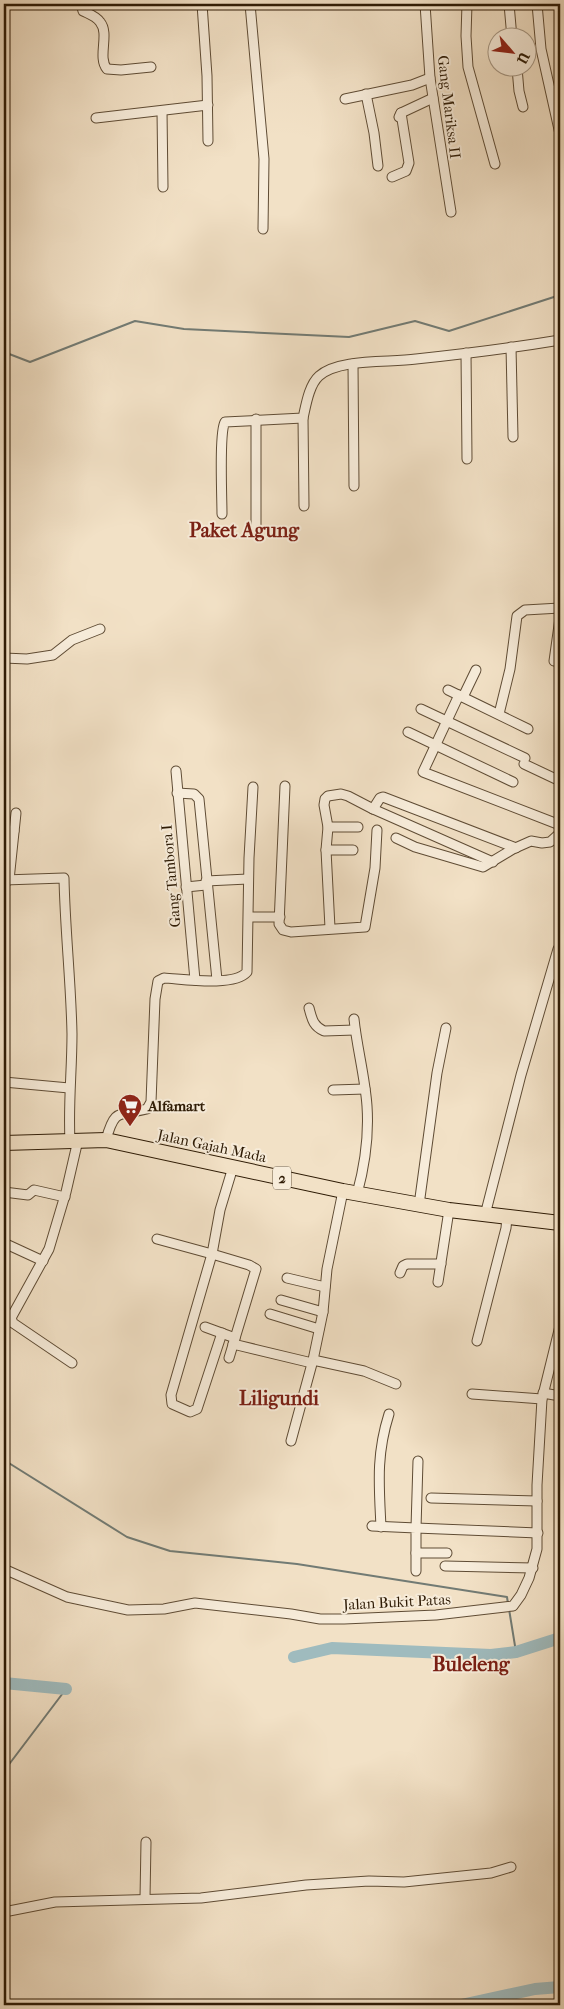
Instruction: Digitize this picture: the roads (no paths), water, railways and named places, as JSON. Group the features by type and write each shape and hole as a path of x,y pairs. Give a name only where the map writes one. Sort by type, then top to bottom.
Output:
{"highway":[{"name":"Jalan Gajah Mada","path":"4,1142 106,1140 350,1193 449,1210 560,1223"}],"street":[{"path":"81,4 83,11 98,19 102,25 104,64 107,69 121,70 151,67"},
{"path":"202,4 208,104 208,141"},
{"path":"250,4 264,159 263,229"},
{"name":"Gang Mariksa II","path":"425,4 430,78 451,212"},
{"path":"468,4 466,36 468,67 495,164"},
{"path":"509,4 511,28"},
{"path":"537,4 541,49 560,134"},
{"path":"345,99 412,85 430,78"},
{"path":"517,78 523,107"},
{"path":"366,94 378,166"},
{"path":"392,177 406,171 409,163 399,116 433,98"},
{"path":"96,118 208,104"},
{"path":"162,111 163,187"},
{"path":"304,506 303,418 313,384 317,377 335,368 353,364 413,360 560,340"},
{"path":"512,347 513,437"},
{"path":"466,353 467,459"},
{"path":"353,364 354,486"},
{"path":"222,514 223,424 228,420 303,418"},
{"path":"256,419 256,533"},
{"path":"499,714 510,669 517,616 525,610 560,608"},
{"path":"554,661 560,618"},
{"path":"4,658 27,659 53,656 72,640 100,629"},
{"path":"476,670 447,721 423,772 560,825"},
{"path":"448,690 528,729"},
{"path":"421,709 560,781"},
{"path":"408,732 513,782"},
{"name":"Gang Tambora I","path":"176,771 195,980"},
{"path":"285,786 280,917 281,928 286,931 366,927 375,868 377,830"},
{"path":"106,1140 112,1121 116,1116 124,1112 145,1110 151,1102 157,982 164,978 217,980 237,978 247,972 248,879 253,787"},
{"path":"177,793 194,794 199,800 217,980"},
{"path":"330,928 326,850 328,827 324,805 325,799 328,796 341,794 348,796 493,862"},
{"path":"373,809 380,798 383,797 516,848"},
{"path":"16,813 14,831 8,853 6,880 64,878 71,998 72,1058 70,1088 74,1141 65,1197 49,1249 12,1315 11,1321 72,1363"},
{"path":"328,827 358,827"},
{"path":"4,831 14,831"},
{"path":"396,838 415,847 483,867 531,841 550,842 560,833"},
{"path":"326,850 353,850"},
{"path":"186,888 206,883 248,879"},
{"path":"248,917 280,917"},
{"path":"485,1215 521,1075 558,950"},
{"path":"310,1008 313,1023 320,1029 355,1030"},
{"path":"291,1441 320,1330 327,1269 350,1193 364,1167 368,1134 365,1089 354,1019"},
{"path":"419,1205 437,1073 446,1028"},
{"path":"4,1082 70,1088"},
{"path":"333,1090 365,1089"},
{"path":"222,1333 197,1409 190,1412 176,1406 171,1400 171,1395 212,1254 220,1210 233,1167"},
{"path":"4,1192 28,1195 34,1190 65,1197"},
{"path":"438,1282 449,1210"},
{"path":"476,1341 506,1228 507,1217"},
{"path":"157,1240 212,1254 252,1267 256,1271 229,1358"},
{"path":"4,1243 43,1262"},
{"path":"400,1273 403,1266 407,1264 440,1264"},
{"path":"287,1278 325,1287"},
{"path":"281,1300 323,1312"},
{"path":"270,1314 320,1330"},
{"name":"Jalan Bukit Patas","path":"4,1569 67,1597 128,1610 164,1609 195,1603 320,1619 344,1619 436,1615 510,1606 521,1595 533,1568 537,1549 537,1501 542,1396 560,1326"},
{"path":"205,1327 222,1333 234,1341 313,1362 364,1371 396,1384"},
{"path":"472,1394 560,1396"},
{"path":"382,1527 378,1474 382,1439 389,1414"},
{"path":"416,1571 418,1461"},
{"path":"431,1498 537,1501"},
{"path":"372,1526 538,1533"},
{"path":"416,1553 447,1553"},
{"path":"445,1566 533,1568"},
{"path":"145,1898 146,1842"},
{"path":"4,1912 50,1902 145,1898 184,1899 306,1885 404,1882 491,1872 512,1867"}],"waterway":[{"path":"4,352 30,362 135,321 184,329 349,337 415,321 449,331 560,295"},
{"path":"4,1460 127,1537 170,1551 297,1564 507,1597 508,1604"},
{"path":"509,1609 516,1652"},
{"path":"294,1657 332,1648 491,1655 516,1652 560,1638"},
{"path":"4,1683 66,1689"},
{"path":"4,1771 66,1689"},
{"path":"461,2005 535,1989 560,1987"}],"place":[{"name":"Alfamart","path":"130,1127"}],"district":[{"name":"Paket Agung","path":"244,530"},
{"name":"Liligundi","path":"279,1398"},
{"name":"Buleleng","path":"471,1664"}]}
